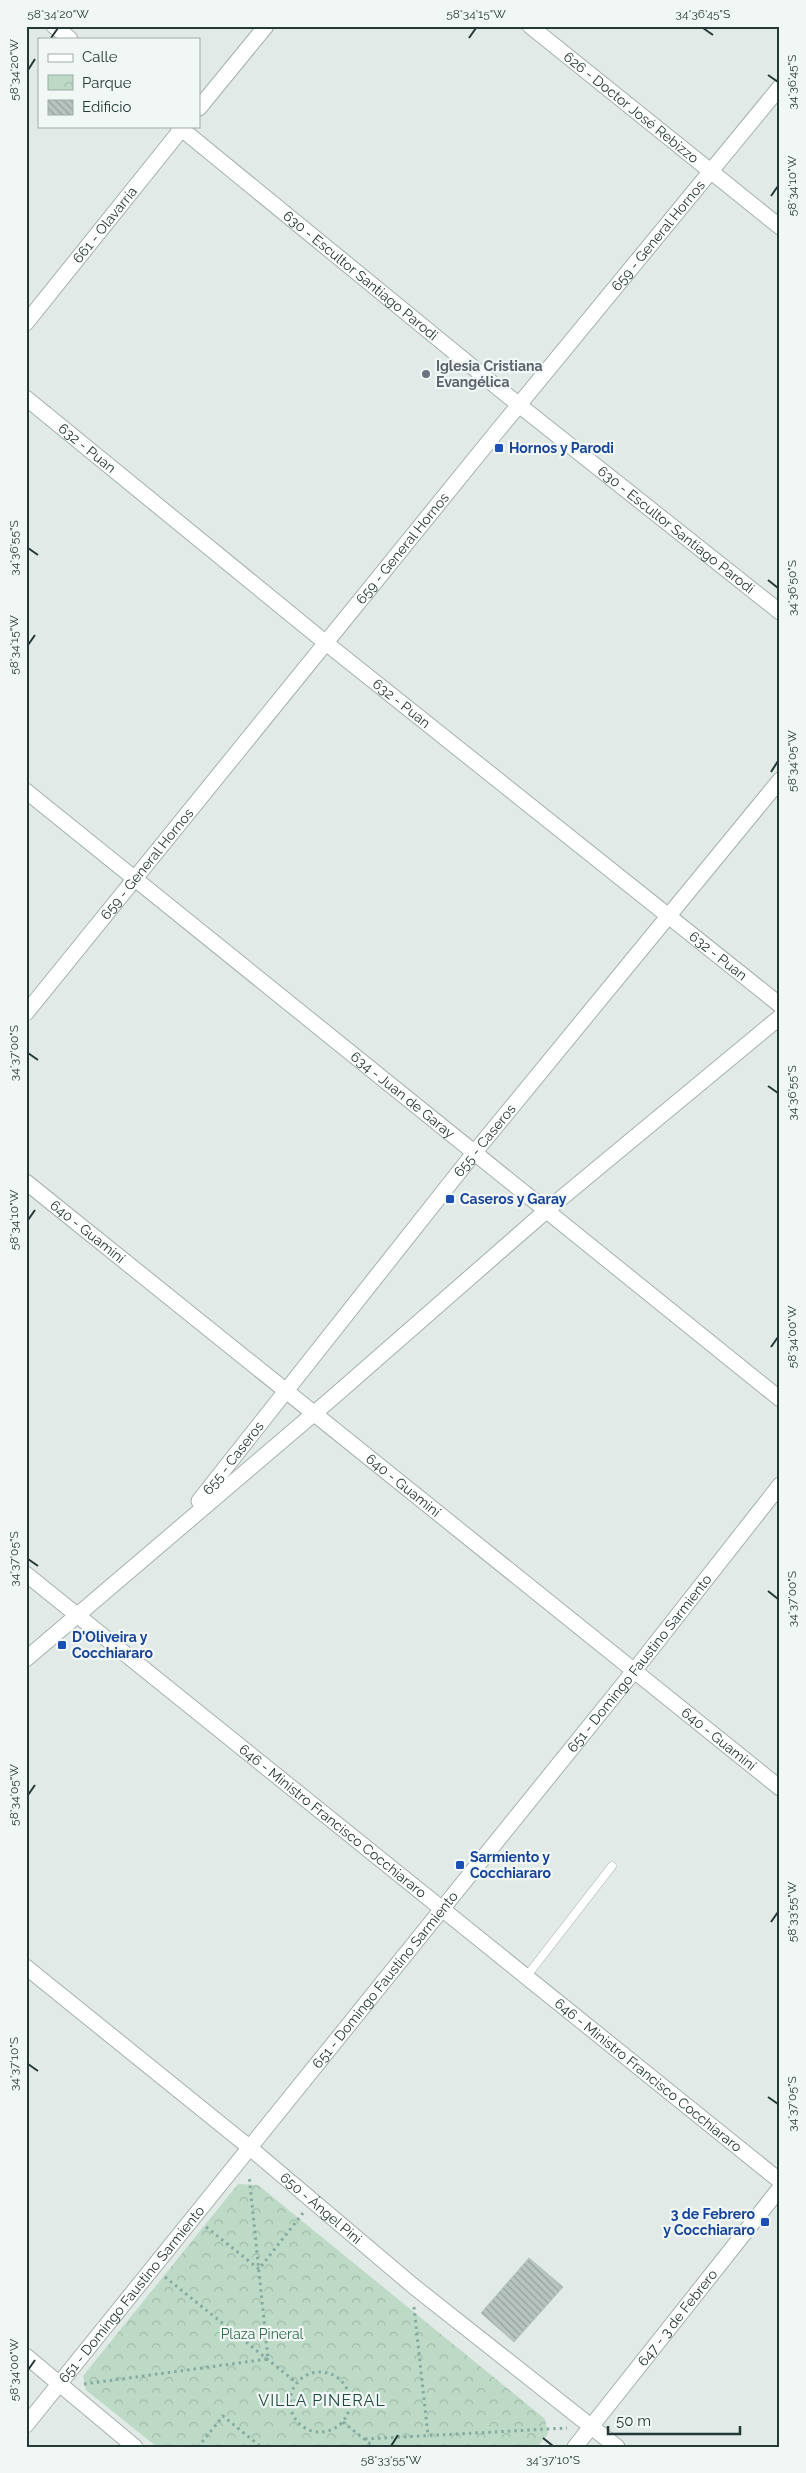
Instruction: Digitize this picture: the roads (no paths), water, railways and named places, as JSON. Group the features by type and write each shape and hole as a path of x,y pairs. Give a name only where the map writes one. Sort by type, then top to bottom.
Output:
{"street":[{"path":"54,26 69,38"},
{"path":"200,107 266,26"},
{"name":"626 - Doctor José Rebizzo","path":"530,26 780,227"},
{"name":"659 - General Hornos","path":"26,1013 134,877 780,87"},
{"name":"661 - Olavarría","path":"26,323 180,128"},
{"name":"630 - Escultor Santiago Parodi","path":"182,128 519,405 780,612"},
{"name":"632 - Puan","path":"26,398 326,643 780,1005"},
{"name":"655 - Caseros","path":"176,1529 287,1391 474,1152 780,780"},
{"name":"634 - Juan de Garay","path":"26,790 780,1399"},
{"path":"26,1659 314,1413 547,1210 780,1016"},
{"name":"640 - Guaminí","path":"26,1182 780,1788"},
{"name":"651 - Domingo Faustino Sarmiento","path":"26,2424 634,1671 780,1485"},
{"name":"646 - Ministro Francisco Cocchiararo","path":"26,1574 780,2181"},
{"name":"650 - Ángel Pini","path":"26,1967 249,2147 412,2285 617,2447"},
{"name":"647 - 3 de Febrero","path":"575,2447 780,2188"},
{"path":"26,2356 136,2447"}],"lane":[{"path":"526,1977 612,1866"}],"place":[{"name":"Iglesia Cristiana Evangélica","path":"426,374"},
{"name":"Hornos y Parodi","path":"499,448"},
{"name":"Caseros y Garay","path":"450,1199"},
{"name":"D'Oliveira y Cocchiararo","path":"62,1645"},
{"name":"Sarmiento y Cocchiararo","path":"460,1865"},
{"name":"3 de Febrero y Cocchiararo","path":"765,2222"}],"district":[{"name":"VILLA PINERAL","path":"322,2400"}],"park label":[{"name":"Plaza Pineral","path":"262,2334"}]}
